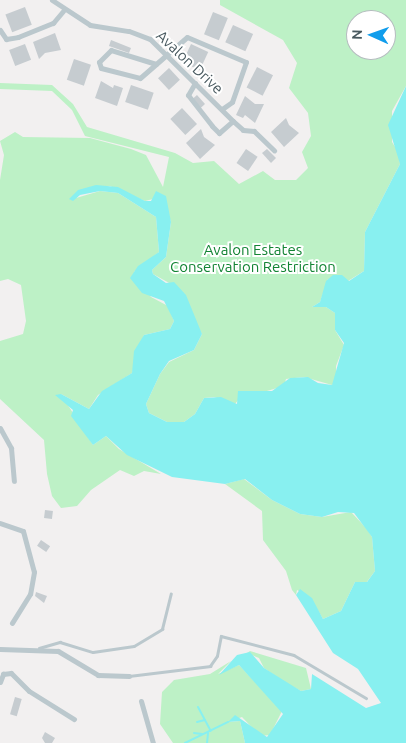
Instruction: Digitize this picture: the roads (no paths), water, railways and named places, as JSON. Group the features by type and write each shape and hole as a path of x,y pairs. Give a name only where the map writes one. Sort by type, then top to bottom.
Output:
{"street":[{"name":"Avalon Drive","path":"52,0 63,11 90,25 140,34 168,54 195,84 243,130 254,131 274,150"},
{"path":"0,30 6,39 18,37 52,23 63,11"},
{"path":"156,64 111,50 99,62 102,68 135,80 156,64 168,54 186,37 246,62 232,102 222,109"},
{"path":"195,84 188,95 219,133 233,121"},
{"path":"0,428 11,448 14,481"},
{"path":"0,523 18,528 28,542 34,572 32,589 12,623"},
{"path":"0,649 37,649 61,652 98,675 129,676"},
{"path":"0,682 4,673 13,675 29,691 74,719"},
{"path":"141,701 153,743"}],"lane":[{"path":"37,649 60,642 93,652 134,646 162,629 171,594"},
{"path":"129,676 210,666 217,656 221,636 294,655 366,698"}],"water":[{"path":"406,86 406,743 245,743 240,721 228,722 235,715 267,737 283,714 239,665 219,675 237,655 250,652 264,668 301,691 311,689 312,674 366,708 381,703 358,669 333,653 296,595 300,589 312,598 323,619 341,611 355,582 367,582 375,571 372,537 354,513 338,512 322,517 300,514 272,500 245,479 225,484 172,477 127,455 106,436 93,445 71,416 73,410 55,395 61,394 89,409 102,391 132,373 134,351 144,335 170,329 174,321 164,301 142,293 130,278 138,266 159,252 156,217 118,193 100,191 80,195 73,201 69,199 78,190 96,185 118,187 145,201 151,201 156,191 166,196 171,222 166,257 152,270 153,274 166,283 174,282 186,295 202,334 194,350 169,361 160,374 146,404 149,413 167,422 184,422 195,414 204,398 221,397 237,404 238,391 272,391 290,378 308,377 318,383 332,385 344,343 335,330 335,313 326,307 312,307 320,302 326,281 333,275 342,275 349,281 364,271 365,232 400,164 388,125"}],"waterway":[{"path":"198,707 211,731"},
{"path":"197,722 205,720"},
{"path":"185,743 228,722"},
{"path":"194,733 202,734"},
{"path":"207,743 208,733"}],"park label":[{"name":"Avalon Estates Conservation Restriction","path":"253,258"}]}
